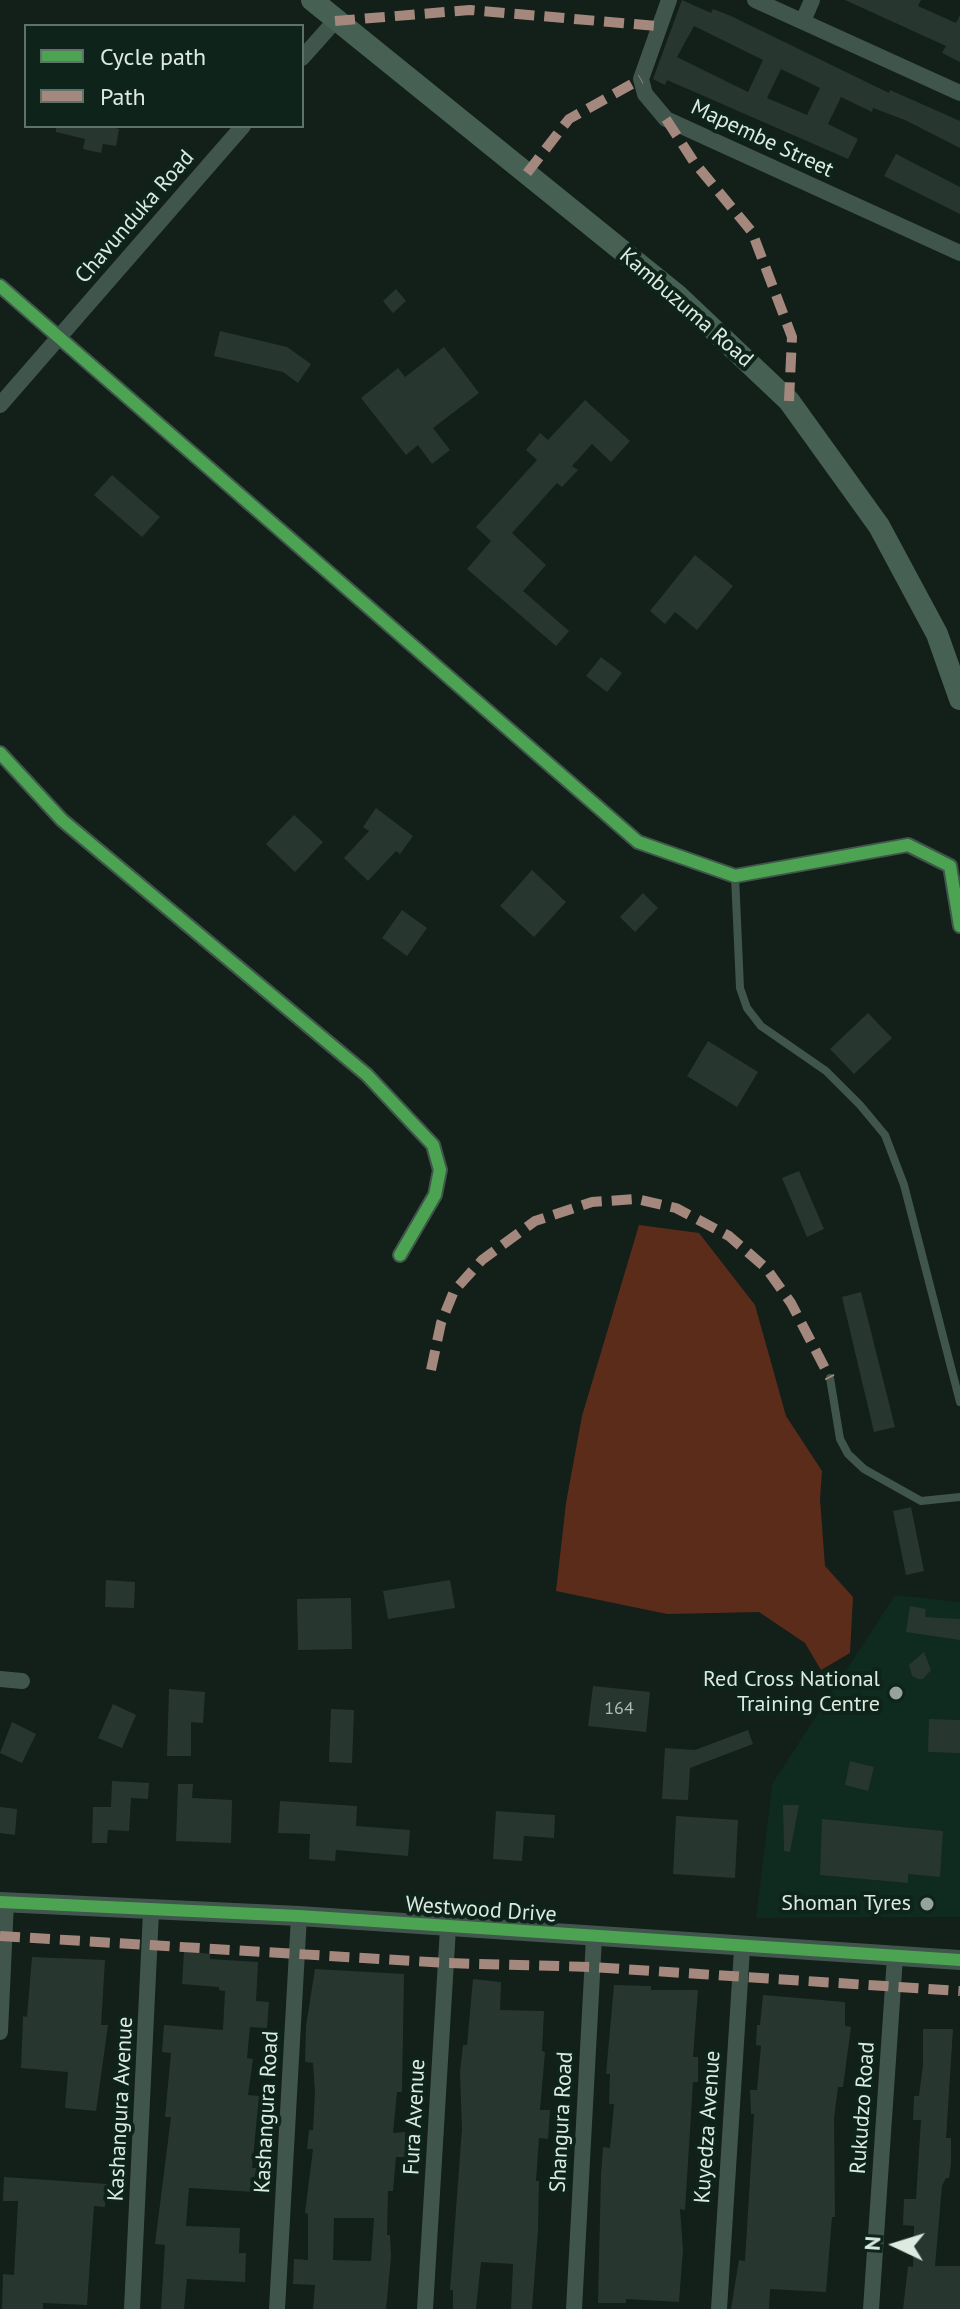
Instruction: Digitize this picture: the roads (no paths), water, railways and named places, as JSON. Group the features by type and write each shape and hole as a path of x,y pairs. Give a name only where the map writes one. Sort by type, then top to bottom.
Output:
{"main road":[{"name":"Kambuzuma Road","path":"312,0 677,295 789,401 879,526 937,634 960,699"}],"street":[{"name":"Mapembe Street","path":"669,0 641,79 645,94 666,119 960,253"},
{"path":"755,0 960,93"},
{"path":"803,21 812,0"},
{"path":"304,56 335,21"},
{"name":"Chavunduka Road","path":"0,405 241,128"},
{"path":"0,286 638,842 735,876 908,845 950,866 960,926"},
{"path":"0,753 26,786 62,820 367,1075 433,1145 440,1170 435,1195 400,1255"},
{"path":"0,1679 22,1681"},
{"path":"0,2032 3,1902"},
{"name":"Westwood Drive","path":"3,1902 151,1912 299,1916 742,1949 960,1960"},
{"name":"Kashangura Avenue","path":"132,2309 151,1912"},
{"name":"Kashangura Road","path":"277,2309 299,1916"},
{"name":"Fura Avenue","path":"425,2309 448,1928"},
{"name":"Shangura Road","path":"574,2309 594,1938"},
{"name":"Kuyedza Avenue","path":"719,2309 742,1949"},
{"name":"Rukudzo Road","path":"871,2309 895,1957"}],"lane":[{"path":"735,876 740,988 747,1008 761,1026 826,1071 885,1135 904,1185 960,1402"},
{"path":"830,1378 840,1439 848,1454 864,1469 921,1501 960,1497"}],"place":[{"name":"Red Cross National Training Centre","path":"896,1693"},
{"name":"Shoman Tyres","path":"927,1904"}]}
